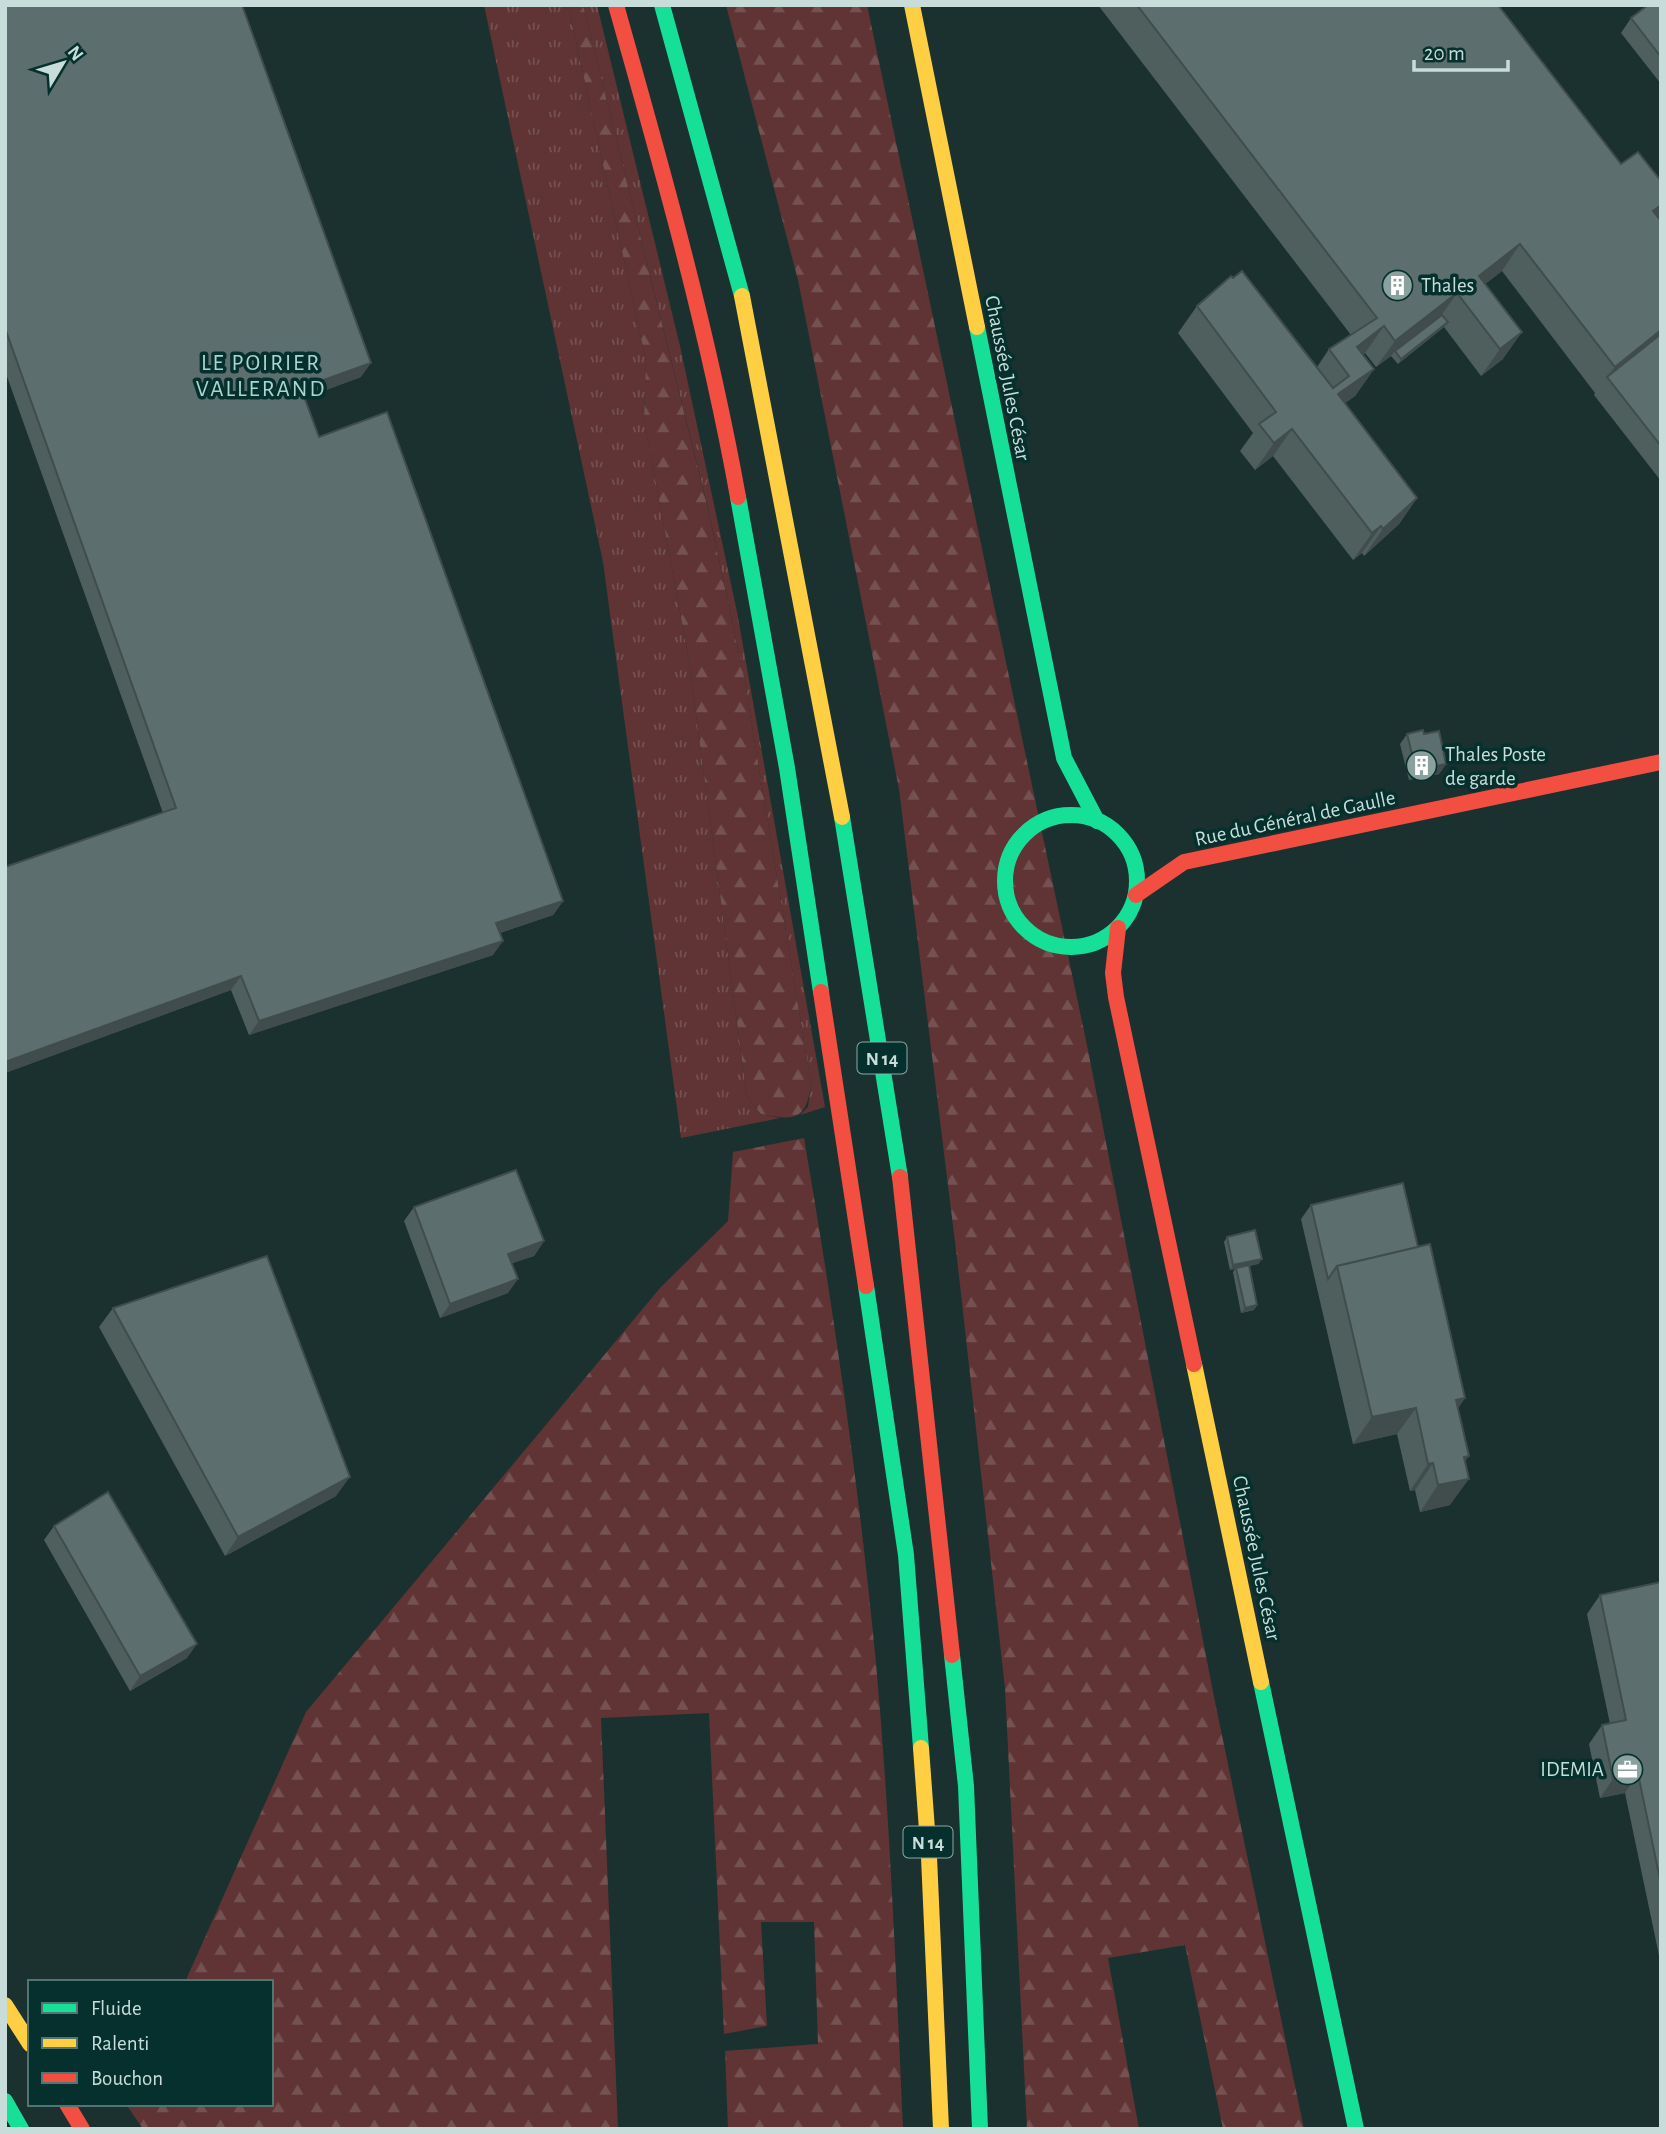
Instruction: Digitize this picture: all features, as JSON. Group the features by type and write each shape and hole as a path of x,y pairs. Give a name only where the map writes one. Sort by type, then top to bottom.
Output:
{"main road":[{"name":"N 14","path":"616,5 692,275 720,395 787,768 830,1042 906,1555 929,1857 941,2129"},
{"name":"N 14","path":"662,5 736,267 761,384 828,734 908,1231 966,1786 980,2129"},
{"name":"Chaussée Jules César","path":"912,5 1064,758 1097,821"},
{"name":"Chaussée Jules César","path":"1041,823 1055,792 1064,758"},
{"name":"Rue du Général de Gaulle","path":"1136,895 1184,862 1661,762"},
{"path":"1069,815 1097,821 1118,835 1126,845 1136,869 1136,895 1130,912 1118,928 1089,945 1072,947 1043,941 1026,929 1013,913 1006,893 1006,870 1014,848 1041,823 1069,815"},
{"name":"Rue du Général de Gaulle","path":"1126,845 1184,862"},
{"name":"Chaussée Jules César","path":"1118,928 1114,974 1116,997 1356,2129"},
{"name":"Chaussée Jules César","path":"1072,947 1116,997"},
{"path":"5,2005 28,2041"},
{"path":"5,2101 21,2129"},
{"path":"68,2106 82,2129"}],"green space":[{"path":"484,5 568,5 646,361 644,419 688,655 747,1097 761,1114 780,1118 681,1138 603,562"},
{"path":"568,5 583,5 708,509 744,677 811,1084 806,1105 797,1115 791,1117 761,1114 747,1097 688,655 644,419 646,361"},
{"path":"583,5 597,5 680,346 737,612 825,1107 800,1115 808,1107 811,1084 744,677 708,508"},
{"path":"726,5 867,5 1088,1050 1214,1697 1304,2129 1223,2129 1185,1945 1108,1958 1139,2129 1027,2129 1005,1688 957,1258 899,789 798,280"},
{"path":"804,1138 845,1400 876,1663 889,1837 903,2129 728,2129 725,2051 818,2044 814,1922 761,1922 767,2026 724,2034 709,1713 601,1718 618,2129 143,2129 127,2106 273,2106 273,1980 186,1980 306,1712 661,1287 728,1221 733,1152"}],"building":[{"path":"5,5 242,5 371,363 301,388 319,437 387,412 563,901 496,923 503,941 259,1021 241,976 5,1062 5,867 176,808 5,328"},
{"name":"Thales","path":"1137,5 1498,5 1621,164 1638,152 1661,181 1661,205 1653,211 1661,221 1661,330 1615,367 1520,244 1479,276 1522,332 1500,349 1457,293 1395,341 1384,326 1357,347 1374,369 1338,394 1417,498 1383,529 1381,526 1372,533 1292,429 1274,443 1259,424 1276,412 1197,306 1231,276 1233,278 1242,271 1333,388 1349,376 1329,349 1377,318"},
{"path":"1648,5 1661,5 1661,57 1631,18"},
{"path":"1442,315 1448,322 1401,359 1395,351"},
{"path":"1661,334 1661,446 1607,377"},
{"path":"1423,730 1424,734 1439,731 1446,764 1416,770 1407,734"},
{"path":"516,1170 544,1241 508,1254 518,1279 450,1304 414,1207"},
{"path":"1403,1183 1418,1247 1337,1266 1328,1279 1311,1205"},
{"path":"1255,1230 1262,1259 1233,1265 1227,1237"},
{"path":"1430,1244 1465,1398 1456,1400 1469,1456 1464,1457 1469,1479 1438,1485 1433,1463 1428,1464 1416,1408 1372,1417 1337,1266"},
{"path":"267,1256 350,1477 238,1537 113,1308"},
{"path":"1249,1265 1257,1305 1245,1308 1236,1268"},
{"path":"108,1492 197,1644 140,1676 54,1526"},
{"name":"IDEMIA","path":"1661,1582 1661,1884 1638,1774 1613,1779 1602,1725 1626,1720 1600,1595"}],"traffic: fast":[{"path":"662,5 742,296"},
{"path":"977,327 1064,758 1097,821"},
{"path":"738,497 787,768 821,992"},
{"path":"1071,815 1096,820 1118,834 1132,856 1137,881 1132,906 1118,928 1096,942 1071,947 1046,942 1024,928 1010,906 1005,881 1010,856 1024,834 1046,820 1071,815"},
{"path":"842,817 900,1177"},
{"path":"866,1286 906,1555 921,1748"},
{"path":"952,1655 966,1786 980,2129"},
{"path":"1261,1682 1356,2129"},
{"path":"5,2101 21,2129"}],"traffic: slow":[{"path":"912,5 977,327"},
{"path":"742,296 842,817"},
{"path":"1194,1364 1261,1682"},
{"path":"921,1748 929,1857 941,2129"},
{"path":"5,2005 28,2041"}],"traffic: jam":[{"path":"616,5 698,311 738,497"},
{"path":"1136,895 1184,862 1661,762"},
{"path":"1118,928 1113,973 1116,997 1194,1364"},
{"path":"821,992 866,1286"},
{"path":"900,1177 952,1655"},
{"path":"68,2106 82,2129"}],"place":[{"name":"Thales","path":"1398,285"},
{"name":"Thales Poste de garde","path":"1422,766"},
{"name":"IDEMIA","path":"1627,1769"}],"district":[{"name":"LE POIRIER VALLERAND","path":"261,375"}]}
